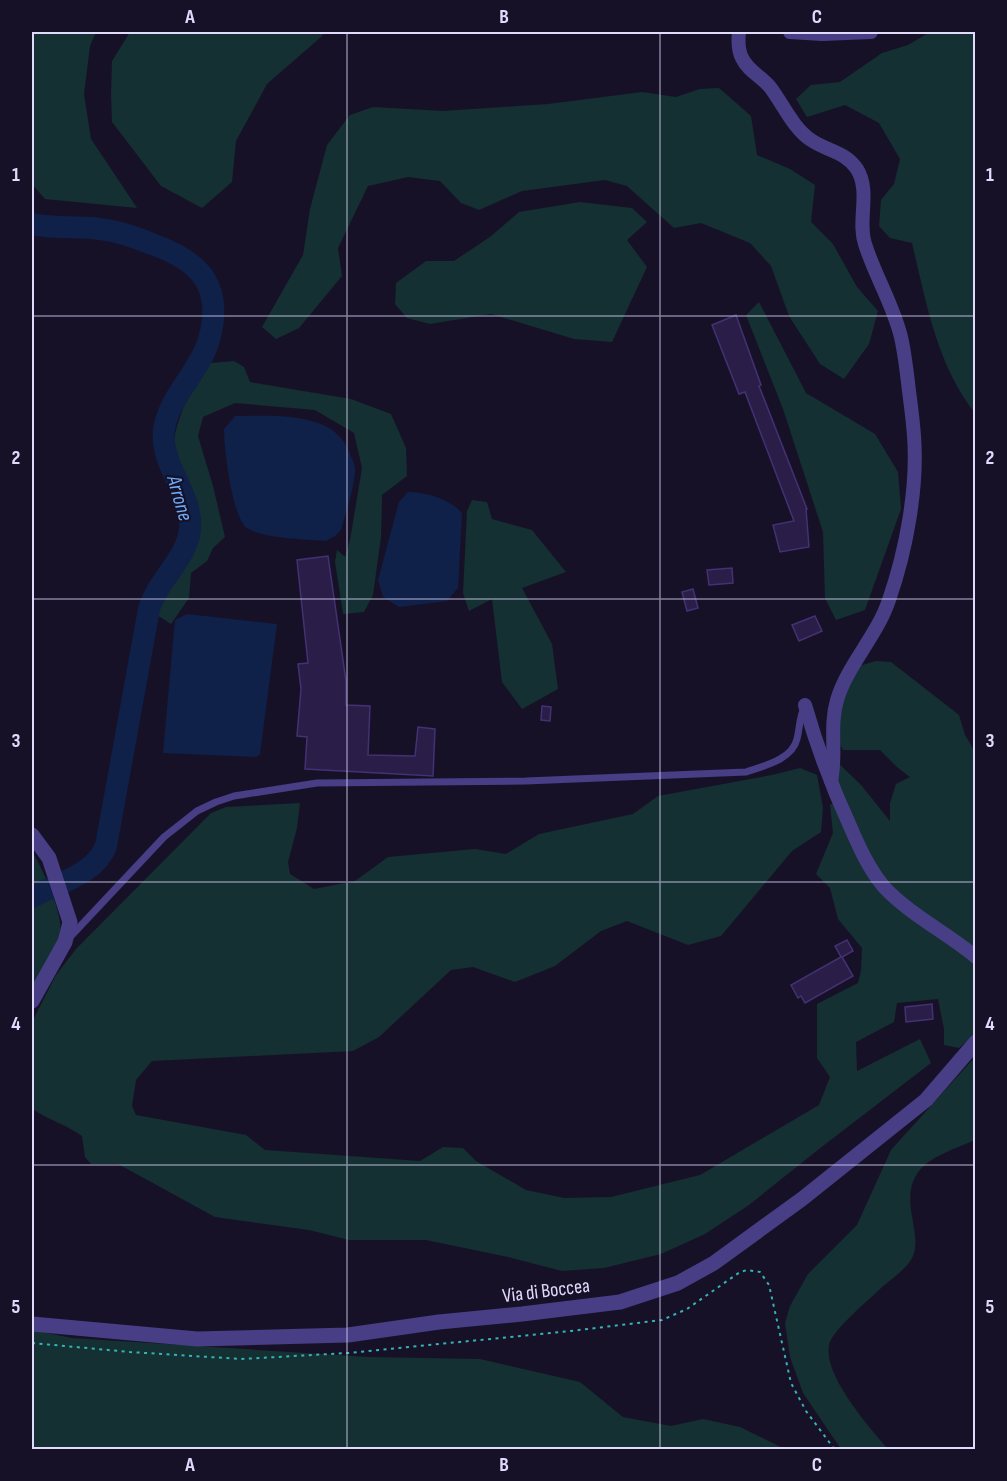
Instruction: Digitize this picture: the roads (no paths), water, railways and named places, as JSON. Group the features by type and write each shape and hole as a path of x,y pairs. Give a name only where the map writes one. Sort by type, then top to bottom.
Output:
{"street":[{"path":"738,32 738,47 744,63 769,86 800,129 811,140 840,153 858,170 864,196 863,235 901,336 915,436 914,490 903,548 888,602 878,625 849,673 837,701 833,743 834,769 831,781"},
{"path":"790,32 822,34 871,32"},
{"path":"805,705 831,781 858,843 874,872 894,896 975,957"},
{"path":"32,835 49,858 69,915 65,942 32,1001"},
{"name":"Via di Boccea","path":"32,1324 197,1339 348,1335 439,1322 620,1302 678,1282 714,1263 785,1212 926,1100 975,1042"}],"lane":[{"path":"65,942 164,837 198,812 225,799 316,783 526,781 746,772 774,762 792,750 797,740 799,717 805,705"}],"water":[{"path":"235,416 301,418 331,430 343,440 355,469 341,530 335,536 326,541 296,539 254,532 247,528 237,511 233,497 225,451 224,429"},
{"path":"408,492 437,497 462,513 458,588 447,601 399,607 383,597 378,580 399,502"},
{"path":"187,614 277,624 260,754 256,757 163,753 175,620"}],"waterway":[{"name":"Arrone","path":"32,224 113,231 169,251 195,268 204,278 210,290 213,305 213,321 205,351 174,402 165,424 166,451 186,502 190,529 184,550 153,598 149,609 106,846 101,856 84,871 32,897"}]}
